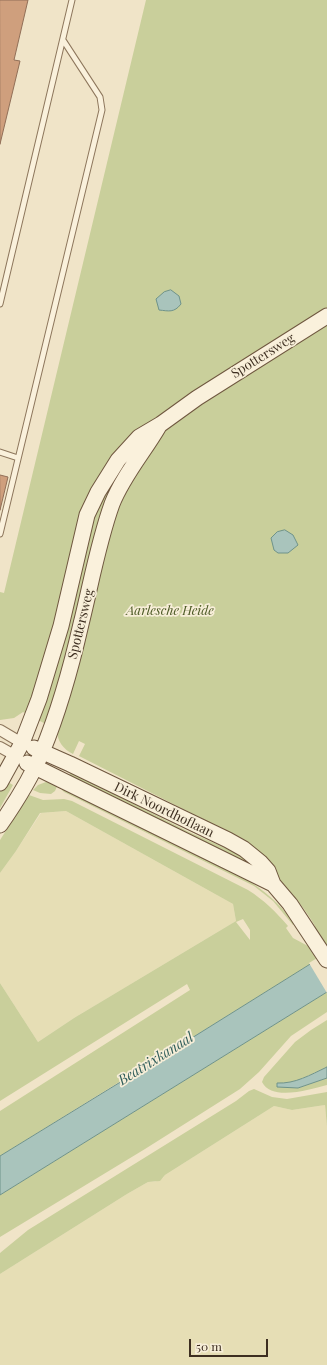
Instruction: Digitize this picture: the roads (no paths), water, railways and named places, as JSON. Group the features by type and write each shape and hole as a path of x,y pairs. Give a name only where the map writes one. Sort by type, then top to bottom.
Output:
{"main road":[{"name":"Spottersweg","path":"0,783 16,756 39,699 61,626 81,540 90,509 98,492 118,460 139,437 161,424 197,398 327,316"},
{"name":"Spottersweg","path":"0,825 20,796 35,767 60,703 81,625 101,540 113,503 128,474 161,424"},
{"name":"Dirk Noordhoflaan","path":"22,743 75,766 244,849 260,862 268,871 273,884 308,929 327,960"},
{"name":"Dirk Noordhoflaan","path":"16,756 35,767 273,884"}],"street":[{"path":"0,730 22,743"},
{"path":"0,747 16,756"}],"lane":[{"path":"0,304 72,0"},
{"path":"0,534 102,110 100,98 63,40"},
{"path":"0,452 18,458"}],"water":[{"path":"171,290 179,296 181,304 174,310 159,310 156,299 164,292"},
{"path":"285,530 293,535 298,545 288,553 278,553 274,550 271,538 277,532"},
{"name":"Beatrixkanaal","path":"327,954 327,992 0,1195 0,1156 153,1062 152,1059 166,1051 167,1053"},
{"path":"327,1067 327,1078 298,1088 277,1087 277,1083 290,1082 308,1076"}],"park label":[{"name":"Aarlesche Heide","path":"170,611"}]}
